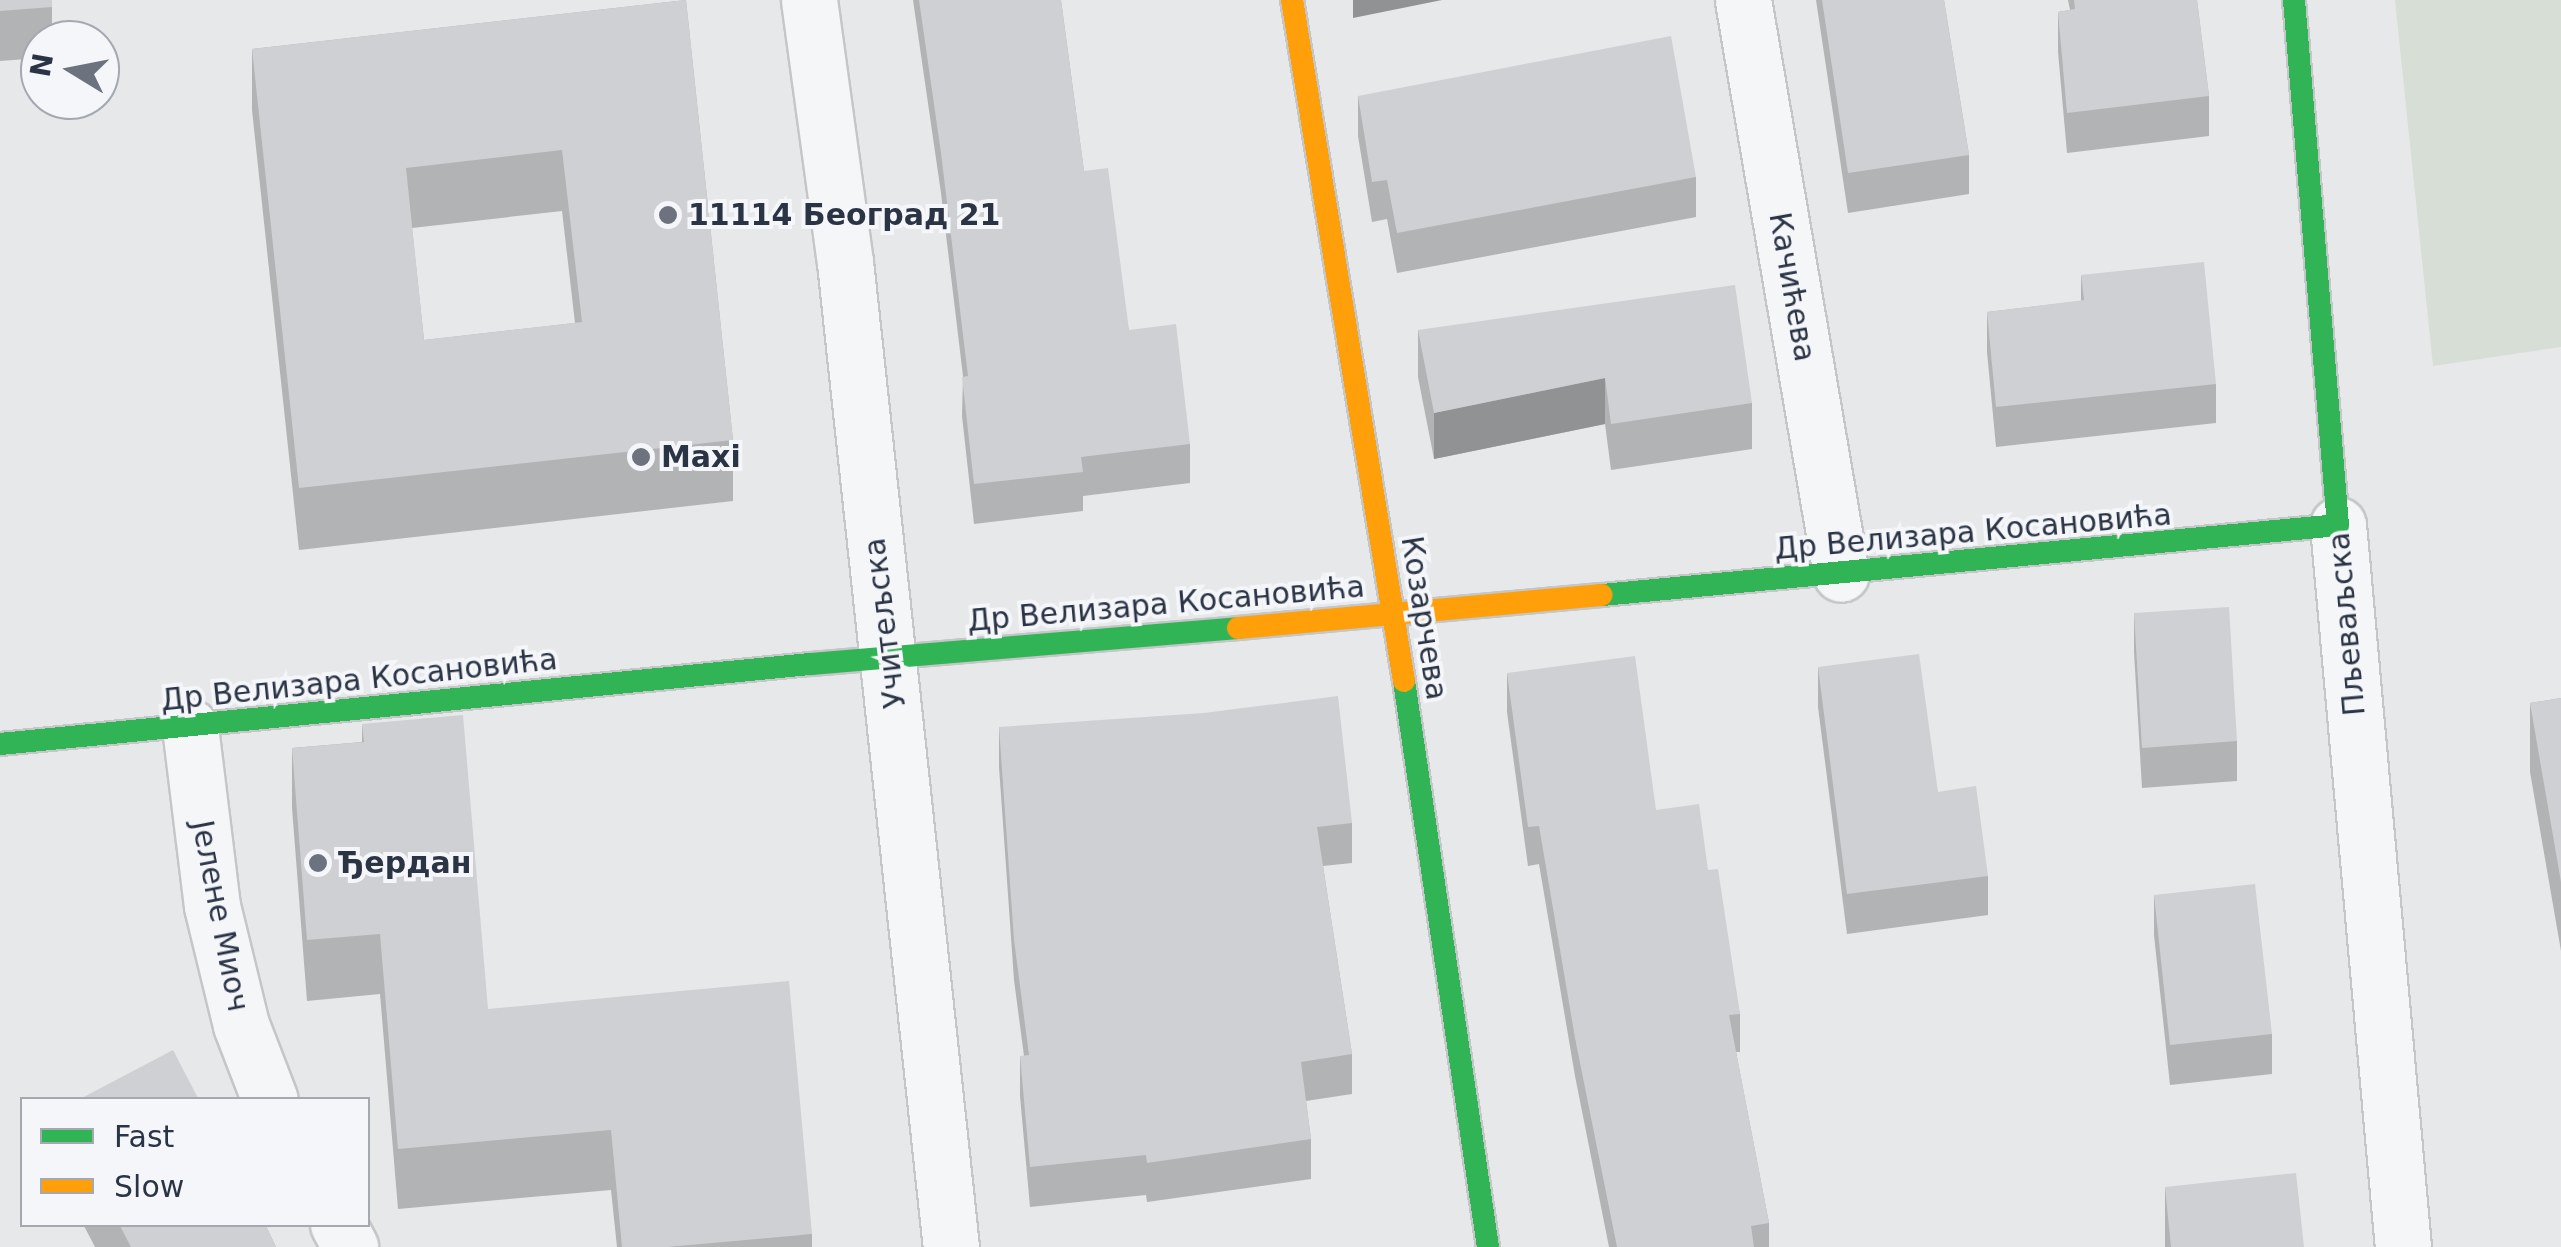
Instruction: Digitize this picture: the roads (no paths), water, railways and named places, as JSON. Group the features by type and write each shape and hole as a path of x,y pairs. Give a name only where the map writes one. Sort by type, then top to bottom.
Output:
{"street":[{"name":"Учитељска","path":"810,0 841,225 890,658 950,1247"},
{"name":"Козарчева","path":"1292,0 1394,615 1488,1247"},
{"name":"Качићева","path":"1743,0 1840,574"},
{"name":"Пљеваљска","path":"2294,0 2402,1247"},
{"name":"Др Велизара Косановића","path":"0,744 890,658 2338,526"},
{"name":"Јелене Миоч","path":"190,727 212,906 241,1025 269,1097"}],"place":[{"name":"11114 Београд 21","path":"668,215"},
{"name":"Maxi","path":"641,457"},
{"name":"Ђердан","path":"318,863"}]}
